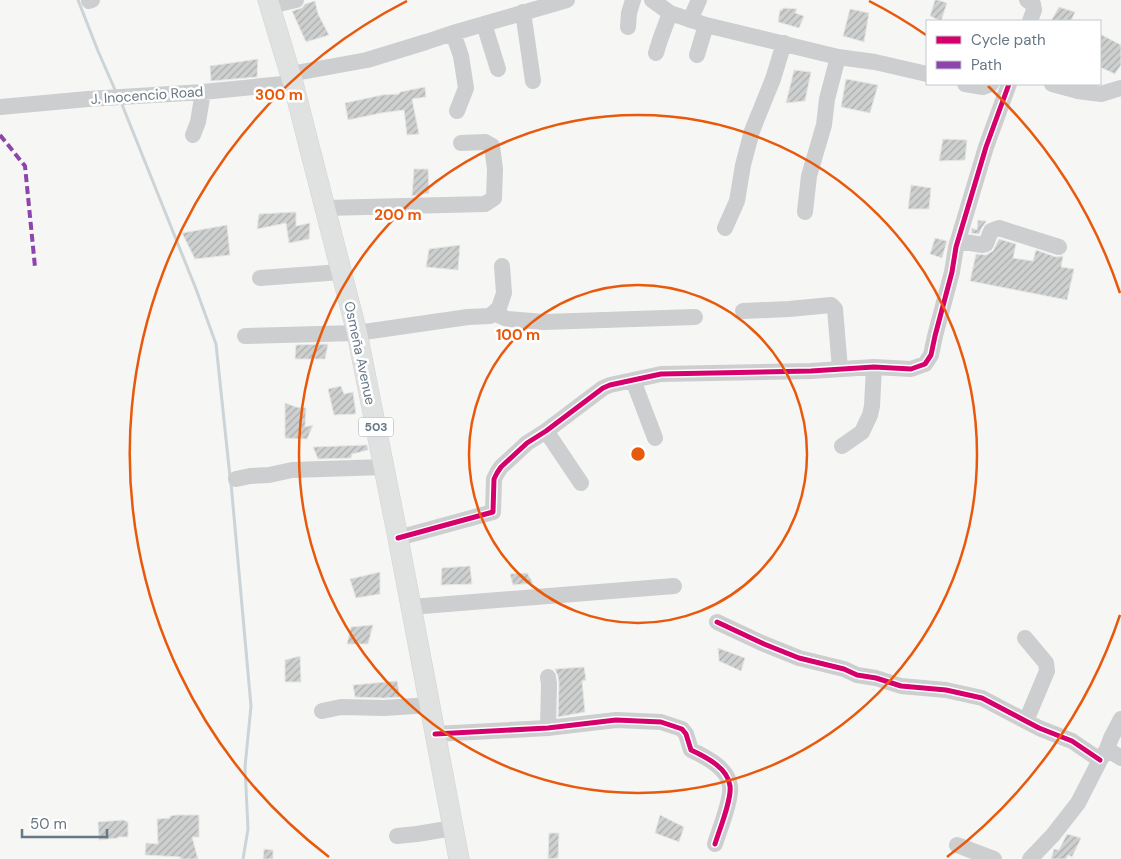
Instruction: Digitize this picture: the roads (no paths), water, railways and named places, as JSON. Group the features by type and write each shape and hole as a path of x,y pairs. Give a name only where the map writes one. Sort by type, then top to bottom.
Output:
{"main road":[{"name":"Osmeña Avenue","path":"269,3 292,78 357,333 459,859"}],"street":[{"path":"269,3 296,0"},
{"name":"J. Inocencio Road","path":"0,107 203,92 292,78 367,60 567,0"},
{"path":"628,27 629,13 633,0"},
{"path":"652,0 670,13 706,25 838,57 875,62 926,74"},
{"path":"690,20 699,0"},
{"path":"1027,0 1033,4 1034,10 1030,20"},
{"path":"523,12 533,81"},
{"path":"656,53 670,13"},
{"path":"484,24 498,68"},
{"path":"697,55 706,25"},
{"path":"453,33 461,56 466,88 457,111"},
{"path":"725,228 737,201 743,165 752,131 773,79 784,43"},
{"path":"805,212 809,176 824,125 827,99 838,57"},
{"path":"971,85 983,87 988,85"},
{"path":"398,538 493,512 496,472 527,443 603,388 610,385 661,374 811,371 874,367 911,368 925,364 932,355 934,336 952,272 958,241 986,147 1008,85"},
{"path":"1056,85 1078,91 1101,94 1121,88"},
{"path":"193,135 198,122 203,92"},
{"path":"325,208 485,204 494,198 495,169 492,146 485,142 461,143"},
{"path":"958,241 982,246 986,244 991,231 999,228 1059,247"},
{"path":"245,336 357,333 468,317 490,316 499,308 504,293 502,266"},
{"path":"260,278 341,272"},
{"path":"743,311 832,305 835,309 840,369"},
{"path":"493,313 507,319 544,322 695,317"},
{"path":"842,446 862,432 870,415 874,367"},
{"path":"633,380 655,438"},
{"path":"546,431 581,483"},
{"path":"236,479 292,470 384,467"},
{"path":"411,607 674,586"},
{"path":"717,622 799,658 901,686 946,690 982,698 1039,728 1104,754 1121,758"},
{"path":"1025,638 1046,663 1047,671 1026,721"},
{"path":"548,677 548,728"},
{"path":"322,711 341,707 384,708 430,704"},
{"path":"1030,859 1053,835 1078,803 1121,719"},
{"path":"435,734 548,728 616,720 660,722 682,729 686,734 691,750 704,756 725,774 728,779 730,787 729,798 715,844"},
{"path":"397,836 453,828"},
{"path":"957,845 994,859"}],"waterway":[{"path":"78,0 116,92"},
{"path":"121,102 216,344 230,477"},
{"path":"231,483 251,706 245,767 248,829 243,859"}]}
